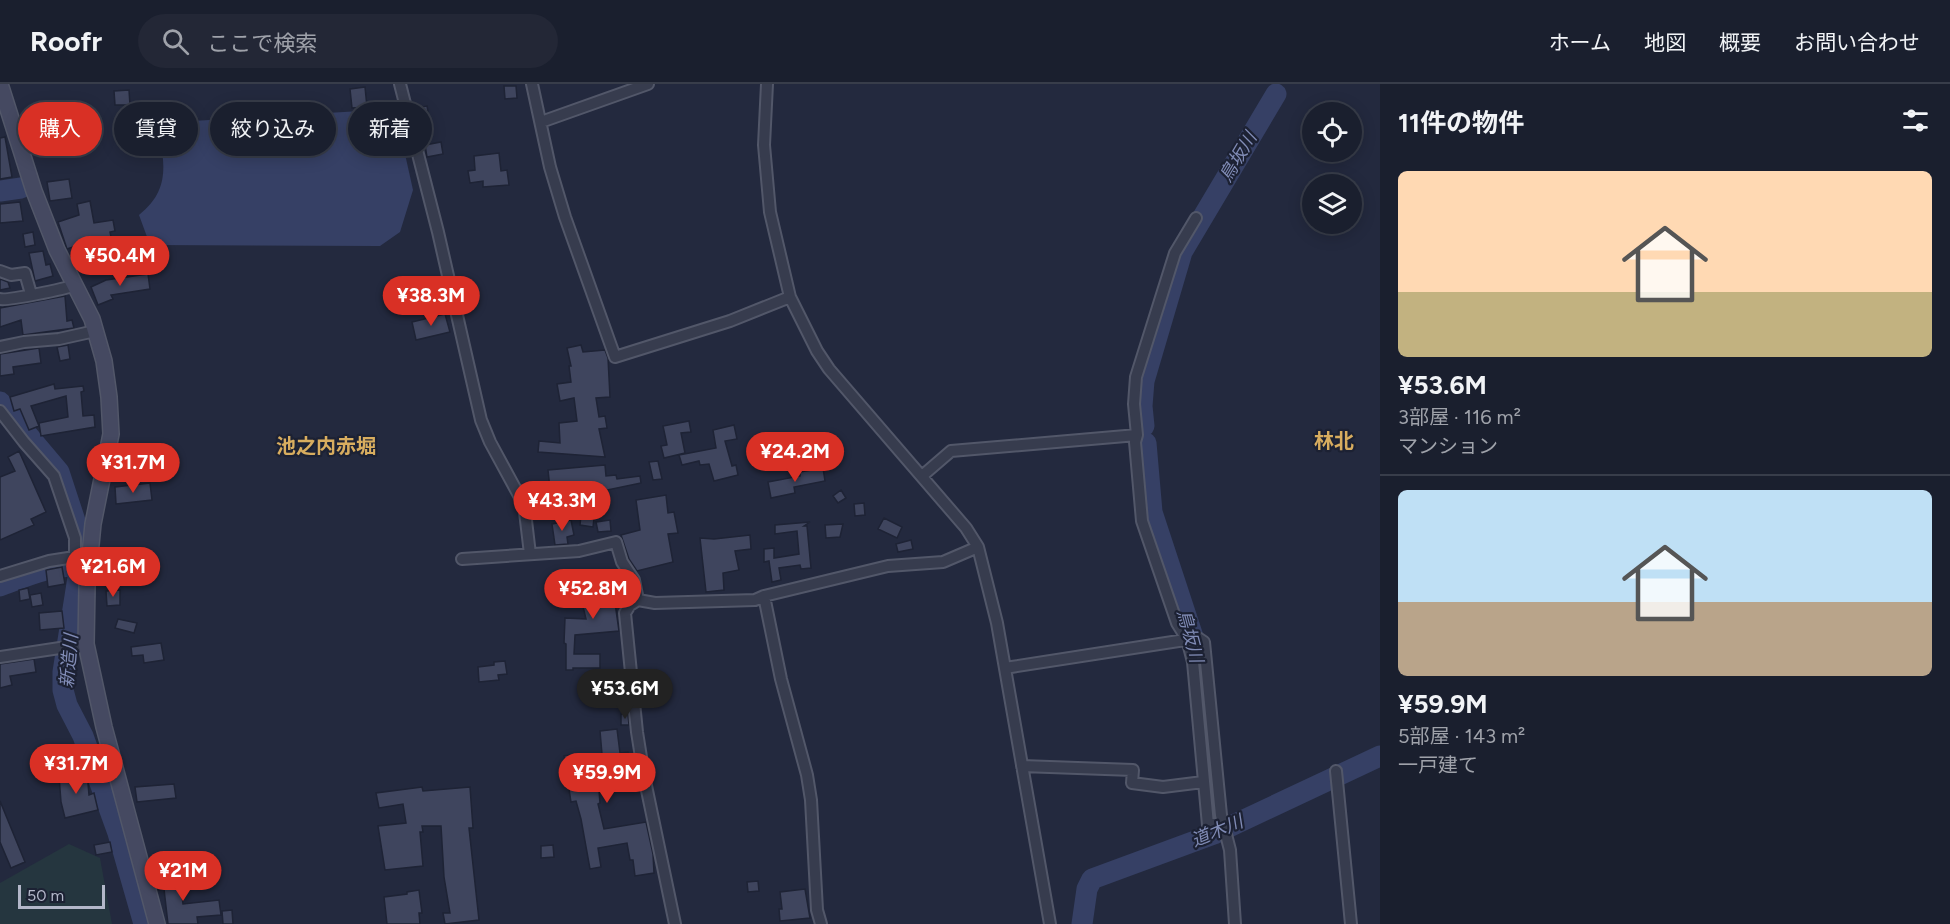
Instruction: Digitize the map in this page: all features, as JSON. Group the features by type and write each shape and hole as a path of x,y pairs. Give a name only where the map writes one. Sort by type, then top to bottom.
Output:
{"main road":[{"path":"0,84 34,191 57,250 92,319 107,378 111,434 93,524 83,556 86,645 104,727 157,924"}],"street":[{"path":"400,84 438,232 481,420 490,442 522,501 530,554"},
{"path":"532,84 550,167 562,207 615,357 730,321 790,297"},
{"path":"541,122 648,84"},
{"path":"767,84 764,145 770,212 790,297 817,351 829,369 966,528 978,547 1005,668 1050,924"},
{"path":"1196,218 1175,253 1136,377 1134,404 1137,435 1135,442 1142,522 1177,623 1191,639 1203,782 1230,850 1235,924"},
{"path":"0,271 11,275 25,273 31,294"},
{"path":"0,299 6,301 31,294 62,291 75,285"},
{"path":"0,347 59,339 95,331"},
{"path":"0,411 54,476 83,556 49,561 0,576"},
{"path":"922,476 951,451 1137,435"},
{"path":"462,559 579,551 616,542 622,562 634,580 638,600"},
{"path":"675,924 644,776 625,613 630,605 638,600 655,603 756,600 764,596 888,566 943,561 978,547"},
{"path":"764,596 781,679 807,775 811,800 817,910 821,924"},
{"path":"1005,668 1191,639 1203,642 1220,826"},
{"path":"0,657 86,645"},
{"path":"1022,766 1133,770 1132,783 1163,787 1203,782"},
{"path":"1336,771 1350,924"}],"shaded area":[{"path":"69,844 100,858 112,924 0,924 0,883"}],"water":[{"path":"336,112 348,112 348,156 405,156 413,190 400,232 380,246 150,245 139,215 150,205 161,184 162,156 198,156 198,121 210,120 210,156 336,156"}],"building":[{"path":"504,86 516,86 517,98 505,99"},
{"path":"365,87 366,102 351,102 350,89"},
{"path":"129,90 130,102 115,102 114,91"},
{"path":"5,137 12,177 0,179 0,138"},
{"path":"441,142 443,154 427,157 432,156 432,144"},
{"path":"499,153 501,171 507,170 509,185 483,187 483,181 470,183 468,171 475,170 474,156"},
{"path":"69,179 72,198 50,201 47,182"},
{"path":"90,201 94,223 113,220 115,231 110,232 113,246 112,262 79,267 76,246 67,249 58,222 79,215 77,204"},
{"path":"20,202 23,221 0,223 0,204"},
{"path":"33,232 35,245 25,247 23,234"},
{"path":"43,251 46,265 50,264 53,276 35,281 29,253"},
{"path":"148,274 150,289 111,295 113,299 98,305 91,287 106,280"},
{"path":"0,279 8,282 10,288 0,290"},
{"path":"65,296 67,321 72,320 74,328 23,335 21,320 0,327 0,308"},
{"path":"445,314 450,332 416,340 412,322"},
{"path":"68,345 70,359 60,361 57,347"},
{"path":"581,345 583,352 605,350 608,358 610,397 596,398 599,417 605,416 607,428 599,429 605,457 538,452 539,441 560,443 559,423 577,421 574,398 560,401 557,384 571,382 569,366 571,366 567,348"},
{"path":"39,348 41,363 13,367 14,374 0,376 0,354"},
{"path":"54,384 55,389 83,386 84,391 81,392 83,416 94,415 95,427 41,436 39,423 68,417 66,396 31,406 39,426 29,430 20,409 14,411 10,397"},
{"path":"689,421 691,432 681,433 685,453 664,458 661,446 667,445 663,426"},
{"path":"734,425 737,439 725,441 732,466 736,465 738,475 714,481 709,464 700,465 699,461 682,465 679,455 716,448 713,430"},
{"path":"785,444 786,457 764,459 763,445"},
{"path":"19,451 46,512 31,519 34,525 0,540 0,477 15,471 8,457"},
{"path":"658,461 662,479 653,480 649,462"},
{"path":"605,465 606,476 616,475 617,479 640,476 641,483 607,490 609,498 596,500 593,527 580,525 584,488 560,490 561,497 551,498 548,470"},
{"path":"823,468 825,481 794,487 795,493 771,498 768,482 800,476 800,472"},
{"path":"150,483 152,500 116,504 115,487"},
{"path":"841,490 846,498 838,503 833,496"},
{"path":"666,495 668,513 674,512 678,533 668,534 673,562 637,571 629,559 621,535 640,530 636,500"},
{"path":"864,503 865,515 855,516 854,504"},
{"path":"884,518 902,527 897,538 878,529"},
{"path":"571,520 574,535 567,537 568,544 555,545 552,524"},
{"path":"610,520 611,531 598,532 596,522"},
{"path":"810,522 804,526 807,526 811,568 801,569 800,565 779,568 781,580 772,582 769,561 764,562 764,549 774,548 774,558 799,554 797,531 775,534 775,525"},
{"path":"843,524 840,537 826,538 825,525"},
{"path":"750,535 751,549 735,551 739,570 723,573 724,590 706,592 700,538 714,539"},
{"path":"911,540 913,549 898,552 896,544"},
{"path":"62,567 65,584 48,587 46,570"},
{"path":"613,570 616,588 613,589 619,631 575,635 574,654 600,654 600,668 566,670 565,618 586,619 581,598 592,595 589,574"},
{"path":"28,588 30,599 20,601 19,590"},
{"path":"120,590 120,605 107,606 106,591"},
{"path":"41,593 43,605 32,607 30,595"},
{"path":"62,611 64,628 40,630 39,613"},
{"path":"118,619 137,623 134,633 115,628"},
{"path":"161,643 164,660 144,663 143,655 132,656 131,647"},
{"path":"34,659 36,672 10,676 12,685 0,688 0,664"},
{"path":"505,661 507,674 498,675 499,680 479,682 478,667"},
{"path":"621,714 628,714 629,725 621,725"},
{"path":"617,729 620,753 628,752 634,785 619,788 617,774 598,777 600,803 598,804 604,829 646,822 653,854 654,873 635,876 633,860 630,860 627,843 598,848 601,867 590,869 576,801 571,802 564,756 577,754 578,758 602,754 600,731"},
{"path":"87,772 89,795 94,793 98,810 65,818 59,776"},
{"path":"174,784 176,798 137,802 135,787"},
{"path":"422,787 423,791 470,787 473,828 469,828 479,920 445,924 443,913 450,913 444,877 441,826 422,826 423,832 420,832 423,866 385,870 378,826 406,823 403,804 379,808 376,793"},
{"path":"0,801 25,862 11,868 0,842"},
{"path":"110,842 112,852 96,855 94,845"},
{"path":"553,845 554,857 541,858 541,846"},
{"path":"179,871 183,904 219,900 221,915 197,917 198,924 168,924 164,889 158,890 157,873"},
{"path":"758,881 759,891 748,892 747,882"},
{"path":"805,889 810,918 780,921 779,909 782,909 780,892"},
{"path":"419,890 422,913 419,913 420,924 387,924 384,897"},
{"path":"232,910 233,924 223,924 222,911"}],"waterway":[{"name":"鳥坂川","path":"1144,426 1142,406 1144,381 1182,252 1276,94"},
{"name":"新造川","path":"0,191 21,188"},
{"name":"新造川","path":"0,402 59,472 81,546"},
{"name":"鳥坂川","path":"1146,443 1152,512 1198,652 1200,690"},
{"name":"新造川","path":"80,565 63,672 63,690 67,705 83,736 118,833 144,924"},
{"path":"0,586 49,569 80,566"},
{"name":"道木川","path":"1082,924 1087,889 1092,879 1214,834 1380,756"},
{"name":"鳥坂川","path":"1207,763 1214,834"}],"district":[{"name":"林北","path":"1334,441"},
{"name":"池之内赤堀","path":"326,446"}]}
